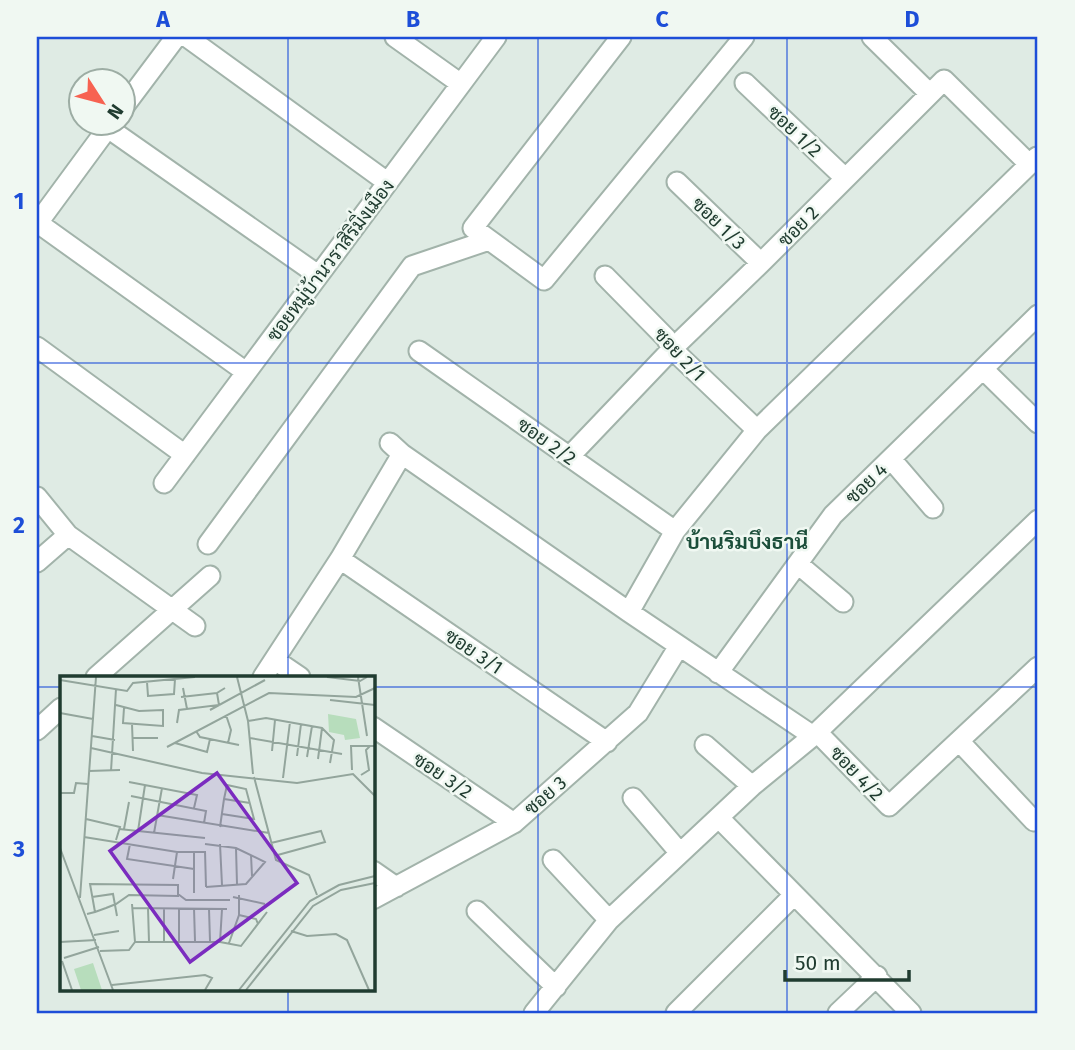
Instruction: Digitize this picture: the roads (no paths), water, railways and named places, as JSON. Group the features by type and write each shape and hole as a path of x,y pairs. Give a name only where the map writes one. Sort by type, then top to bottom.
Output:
{"street":[{"path":"136,90 176,37"},
{"path":"187,37 387,182"},
{"path":"395,37 461,84"},
{"name":"ซอยหมู่บ้านวราสิริมิ่งเมือง","path":"164,483 496,37"},
{"path":"621,37 473,228 544,280 744,37"},
{"path":"629,612 674,531 757,430 1033,160 944,79 929,93 872,37"},
{"name":"ซอย 1/2","path":"745,83 845,178"},
{"name":"ซอย 2","path":"569,457 672,349 929,93"},
{"path":"102,136 37,223 246,372"},
{"path":"125,136 318,275"},
{"name":"ซอย 1/3","path":"677,182 761,263"},
{"path":"208,544 412,266 489,240"},
{"name":"ซอย 2/1","path":"605,276 666,338 672,349 757,430"},
{"name":"ซอย 4","path":"718,673 833,515 1038,315"},
{"path":"37,347 185,455"},
{"name":"ซอย 2/2","path":"419,351 674,531"},
{"path":"983,369 1038,423"},
{"path":"264,676 340,559 396,448 718,673 815,734"},
{"path":"891,459 933,508"},
{"path":"37,497 68,535 195,626"},
{"path":"534,1013 609,920 752,786 815,734 1038,520"},
{"path":"37,562 68,535"},
{"name":"ซอย 3/1","path":"340,559 607,742"},
{"path":"798,564 843,602"},
{"path":"97,676 210,576"},
{"name":"ซอย 3","path":"374,898 514,823 638,713 679,646"},
{"path":"275,660 299,676"},
{"name":"ซอย 4/2","path":"815,734 889,806 1038,667"},
{"path":"40,721 60,709"},
{"name":"ซอย 3/2","path":"374,728 514,823"},
{"path":"959,740 1034,821 1038,818"},
{"path":"705,745 752,786"},
{"path":"633,798 680,853"},
{"path":"719,818 911,1013"},
{"path":"553,860 609,920"},
{"path":"374,872 396,887"},
{"path":"676,1013 794,895"},
{"path":"477,911 556,987"},
{"path":"838,1013 877,976"}],"district":[{"name":"บ้านริมบึงธานี","path":"747,542"}]}
